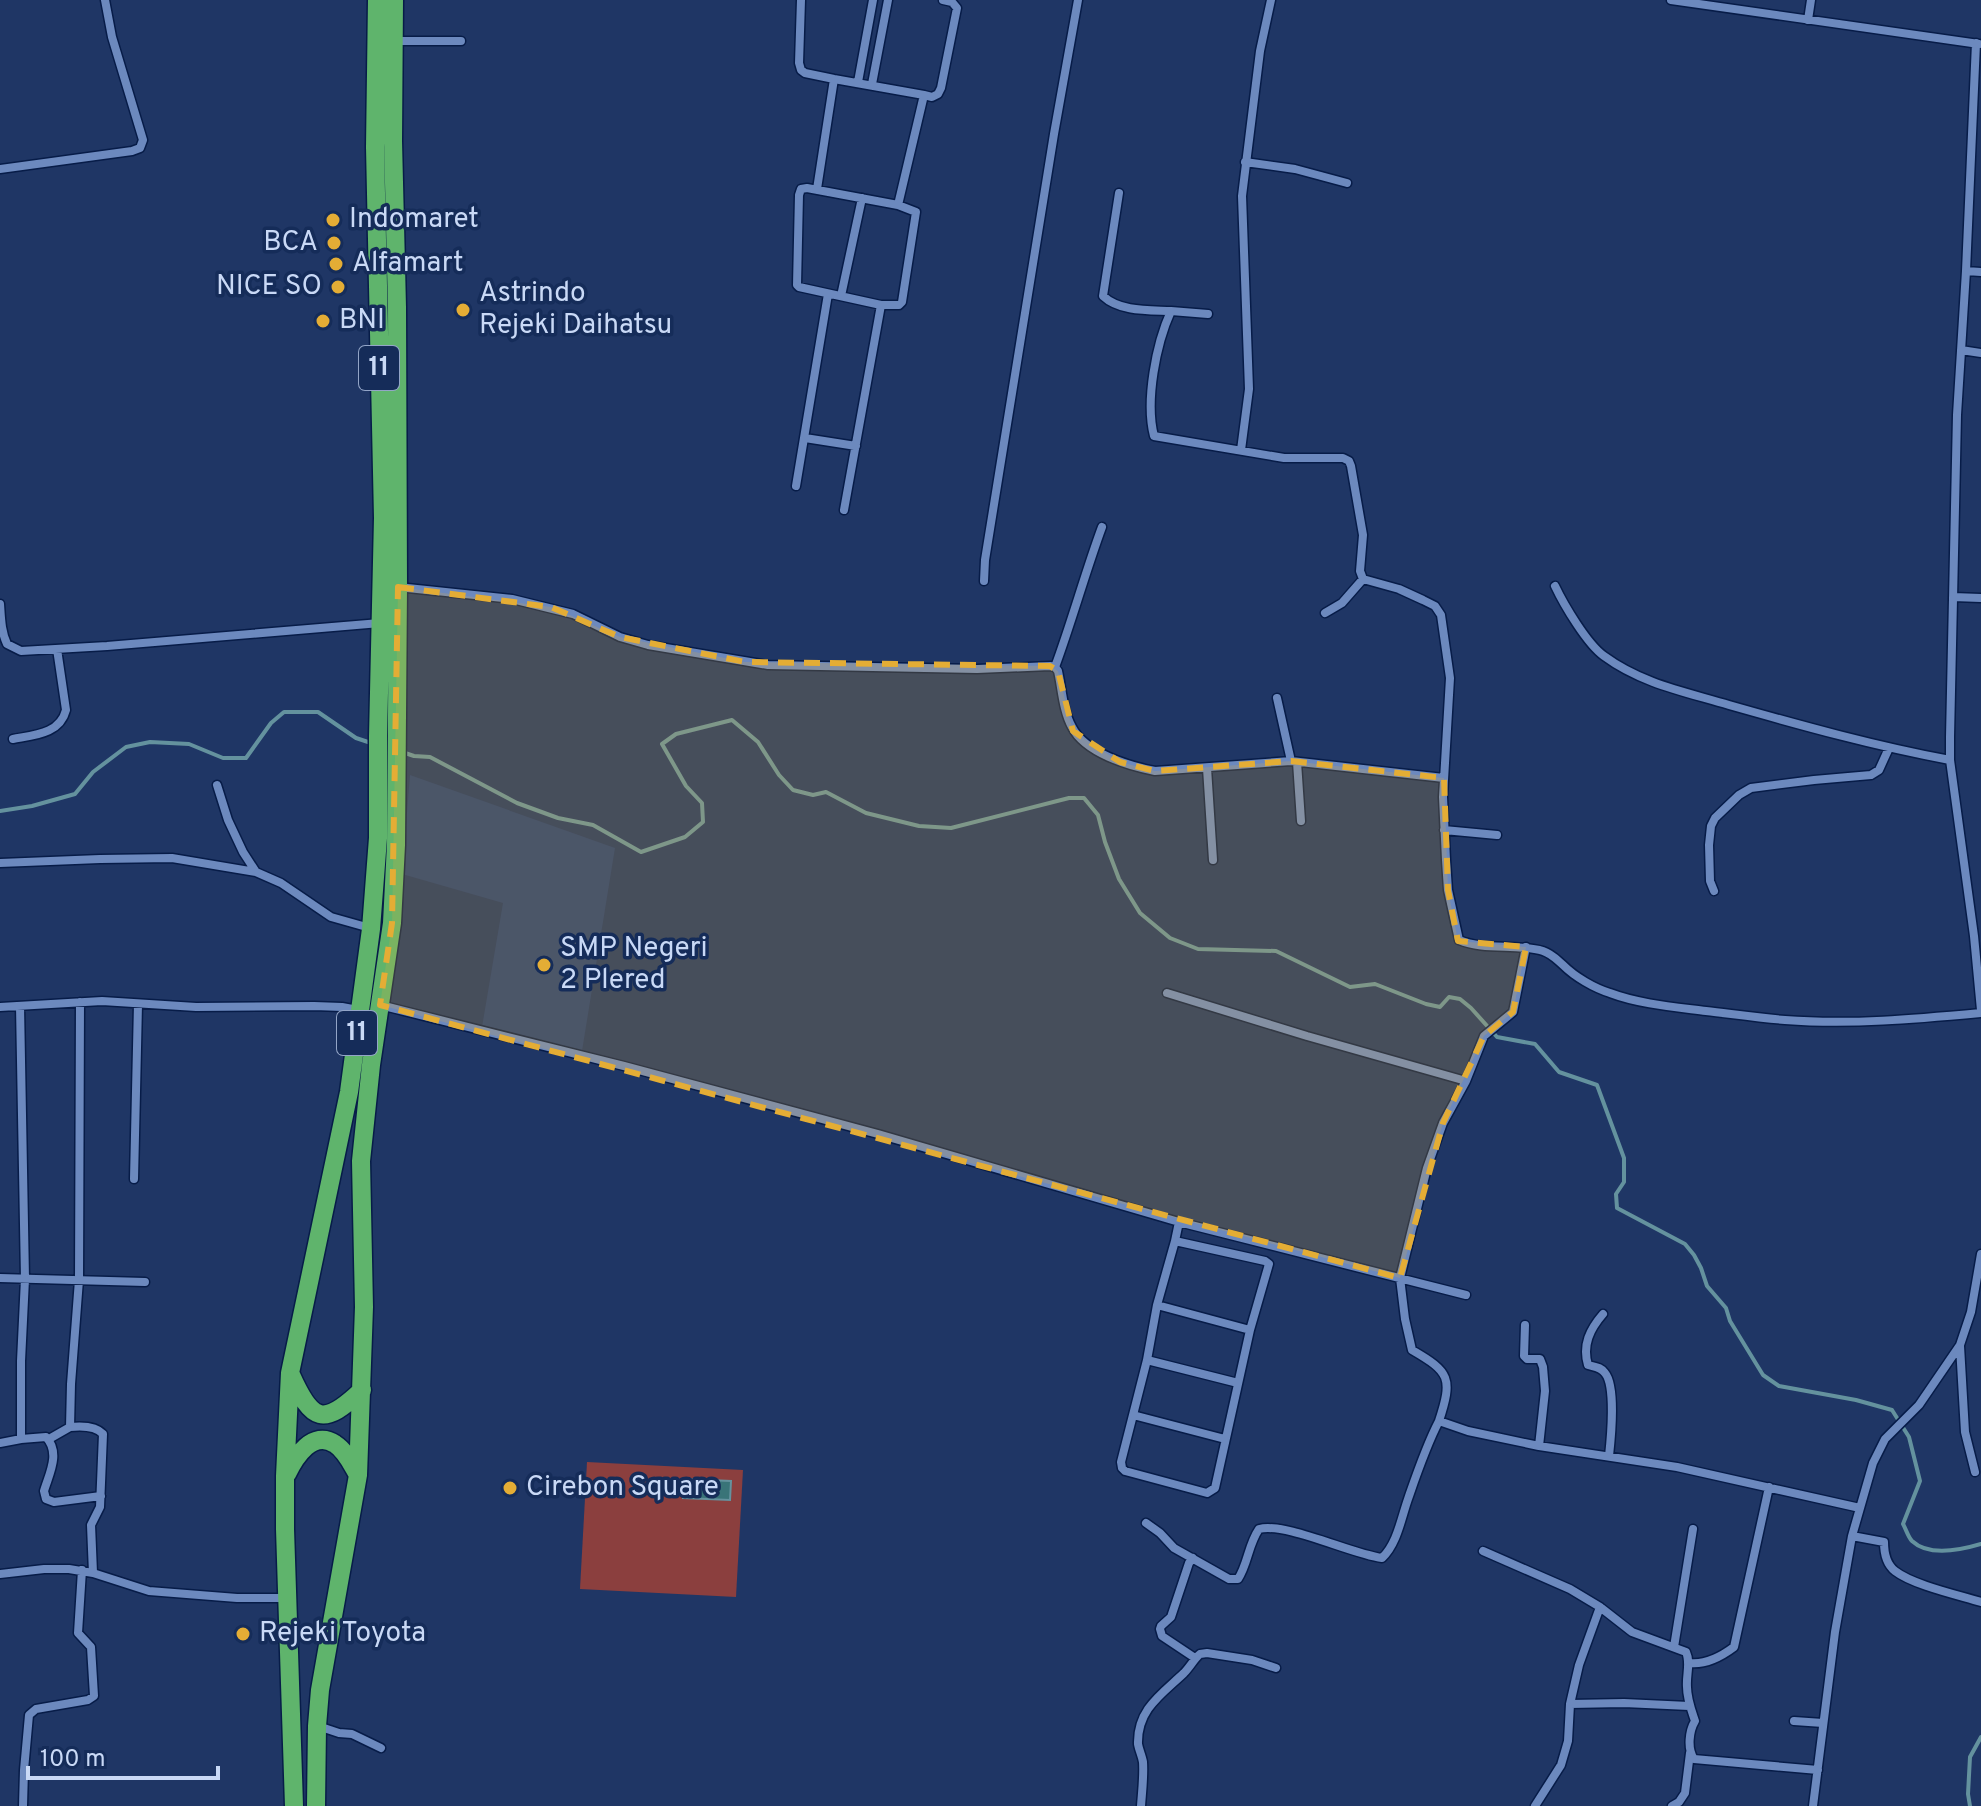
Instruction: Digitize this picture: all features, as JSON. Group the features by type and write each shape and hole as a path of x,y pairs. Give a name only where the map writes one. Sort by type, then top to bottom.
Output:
{"highway":[{"name":"11","path":"316,1806 320,1690 358,1475 364,1307 361,1161 392,923 398,587 388,307 375,147 377,0"},
{"name":"11","path":"294,1806 285,1476 290,1373 349,1092 371,929 378,838 394,0"},
{"path":"290,1373 307,1407 315,1413 328,1414 344,1408 362,1390"},
{"path":"285,1476 297,1454 308,1444 319,1440 335,1443 358,1475"}],"street":[{"path":"0,169 140,148 143,140 112,37 105,0"},
{"path":"801,0 799,63 805,73 932,97 938,94 957,8 955,4 943,0"},
{"path":"858,82 873,0"},
{"path":"872,84 888,0"},
{"path":"984,581 1078,0"},
{"path":"1241,450 1249,389 1242,196 1260,51 1271,0"},
{"path":"1363,579 1399,589 1423,600 1435,606 1441,615 1450,678 1444,830 1448,890 1459,940 1545,952 1594,987 1611,994 1686,1008 1784,1020 1828,1021 1872,1021 1981,1012 1950,760 1956,660 1953,597 1957,415 1978,44 1671,0"},
{"path":"1808,20 1811,0"},
{"path":"393,41 461,41"},
{"path":"817,189 834,79"},
{"path":"898,205 924,95"},
{"path":"1245,162 1295,169 1347,183"},
{"path":"801,189 862,198 898,205 913,210 917,215 899,305 881,305 828,294 799,287 796,282 801,189"},
{"path":"1969,192 1981,193"},
{"path":"1119,193 1103,296 1127,308 1208,314"},
{"path":"841,296 862,198"},
{"path":"1966,271 1981,272"},
{"path":"796,486 828,294"},
{"path":"844,510 881,305"},
{"path":"1171,311 1162,330 1149,404 1154,436 1284,458 1343,458 1349,461 1363,535 1360,571 1363,579"},
{"path":"1961,350 1981,353"},
{"path":"805,438 856,446"},
{"path":"1055,667 1082,579 1102,527"},
{"path":"1325,613 1342,603 1363,579"},
{"path":"1555,586 1566,610 1594,647 1603,656 1641,678 1674,691 1889,748 1950,760"},
{"path":"398,587 512,599 551,607 620,637 648,645 768,665 1055,667"},
{"path":"1953,597 1981,598"},
{"path":"0,604 2,631 7,644 21,651 380,623"},
{"path":"0,650 14,649"},
{"path":"13,739 52,730 64,719 65,697 57,649"},
{"path":"1055,667 1073,731 1083,741 1120,762 1138,768 1155,771 1294,761 1444,778"},
{"path":"1277,698 1294,761 1301,821"},
{"path":"1714,891 1710,881 1711,826 1739,795 1751,788 1871,775 1879,770 1889,748"},
{"path":"1207,768 1213,860"},
{"path":"217,785 228,820 256,872"},
{"path":"1444,830 1497,835"},
{"path":"0,863 172,858 256,872 281,883 331,917 371,929"},
{"path":"1146,1523 1174,1548 1229,1579 1238,1579 1253,1538 1259,1529 1267,1527 1382,1558 1386,1555 1396,1537 1439,1421 1446,1392 1443,1371 1412,1350 1400,1278 1427,1168 1443,1123 1466,1081 1484,1036 1513,1012 1526,947"},
{"path":"1167,993 1466,1081"},
{"path":"0,1007 102,1001 196,1007 342,1007 360,1011"},
{"path":"70,1427 79,1280 80,1002"},
{"path":"134,1179 138,1004"},
{"path":"380,1005 624,1066 866,1131 1179,1222 1466,1295"},
{"path":"20,1006 25,1279 21,1439"},
{"path":"1175,1241 1268,1262 1215,1488 1207,1493 1125,1471 1121,1462 1179,1222"},
{"path":"1817,1805 1818,1770 1835,1632 1852,1536 1873,1463 1885,1439 1919,1405 1960,1345 1971,1312 1981,1254"},
{"path":"0,1278 145,1282"},
{"path":"1157,1305 1250,1330"},
{"path":"1603,1314 1590,1329 1585,1356 1588,1365 1603,1369 1608,1376 1612,1419 1609,1456"},
{"path":"1525,1325 1524,1356 1540,1359 1545,1386 1539,1446"},
{"path":"1960,1345 1965,1432 1975,1472"},
{"path":"1147,1360 1238,1383"},
{"path":"1133,1415 1225,1439"},
{"path":"1439,1421 1468,1431 1539,1446 1677,1467 1860,1508"},
{"path":"49,1439 70,1427 91,1428 103,1434 100,1507 91,1525 93,1573"},
{"path":"0,1443 49,1439 53,1446 53,1459 51,1476 44,1491 46,1499 54,1502 101,1496"},
{"path":"1689,1663 1712,1660 1734,1647 1769,1487"},
{"path":"1674,1647 1693,1529"},
{"path":"1852,1536 1884,1542 1884,1554 1894,1570 1917,1582 1981,1602"},
{"path":"1483,1551 1570,1589 1632,1632 1686,1652 1689,1656 1686,1683 1695,1721 1691,1728 1685,1793 1672,1806"},
{"path":"1193,1558 1171,1617 1160,1629 1162,1636 1195,1658"},
{"path":"0,1574 44,1569 82,1570 149,1591 237,1598 288,1598"},
{"path":"23,1806 29,1715 36,1709 88,1700 94,1696 91,1647 78,1633 82,1570"},
{"path":"1535,1806 1561,1765 1568,1741 1570,1704 1579,1665 1600,1607"},
{"path":"1141,1806 1143,1759 1138,1747 1141,1724 1150,1703 1200,1654 1252,1660 1276,1668"},
{"path":"1570,1704 1689,1706"},
{"path":"1794,1721 1823,1723"},
{"path":"317,1726 352,1734 381,1748"},
{"path":"1690,1753 1694,1759 1707,1762 1818,1770"}],"highlighted area":[{"path":"398,587 551,607 620,637 745,662 1050,666 1058,671 1073,731 1120,762 1155,771 1291,761 1444,778 1448,890 1458,941 1526,947 1513,1012 1484,1036 1443,1123 1400,1278 380,1005 392,923"}],"shaded area":[{"name":"SMP Negeri 2 Plered","path":"410,775 615,848 582,1051 482,1027 503,903 402,874"},
{"path":"587,1462 743,1470 736,1597 580,1589"},
{"path":"684,1479 731,1481 730,1500 683,1498"}],"waterway":[{"path":"0,811 75,794 93,772 126,747 150,742 189,744 223,758 246,758 271,723 284,712 318,712 356,738 374,744"},
{"path":"402,752 430,757 517,803 558,818 593,825 641,852 685,837 703,822 702,803 686,786 662,744 676,734 732,720 758,742 779,775 793,790 813,795 826,792 866,813 919,826 951,828 1069,798 1084,798 1098,815 1119,879 1140,913 1170,938 1198,949 1276,951 1350,987 1375,984 1440,1007 1449,997 1460,999 1497,1037 1535,1044 1559,1072 1597,1085 1624,1158 1624,1182 1616,1194 1617,1208 1685,1244 1701,1268 1707,1286 1726,1308 1730,1321 1763,1375 1779,1386 1892,1410 1909,1437 1920,1481 1903,1524 1912,1541 1936,1551 1981,1544"},
{"path":"1970,1806 1970,1757 1981,1737"}],"place":[{"name":"Indomaret","path":"333,220"},
{"name":"BCA","path":"334,243"},
{"name":"Alfamart","path":"336,264"},
{"name":"NICE SO","path":"338,287"},
{"name":"Astrindo Rejeki Daihatsu","path":"463,310"},
{"name":"BNI","path":"323,321"},
{"name":"SMP Negeri 2 Plered","path":"544,965"},
{"name":"Cirebon Square","path":"510,1488"},
{"name":"Rejeki Toyota","path":"243,1634"}]}
